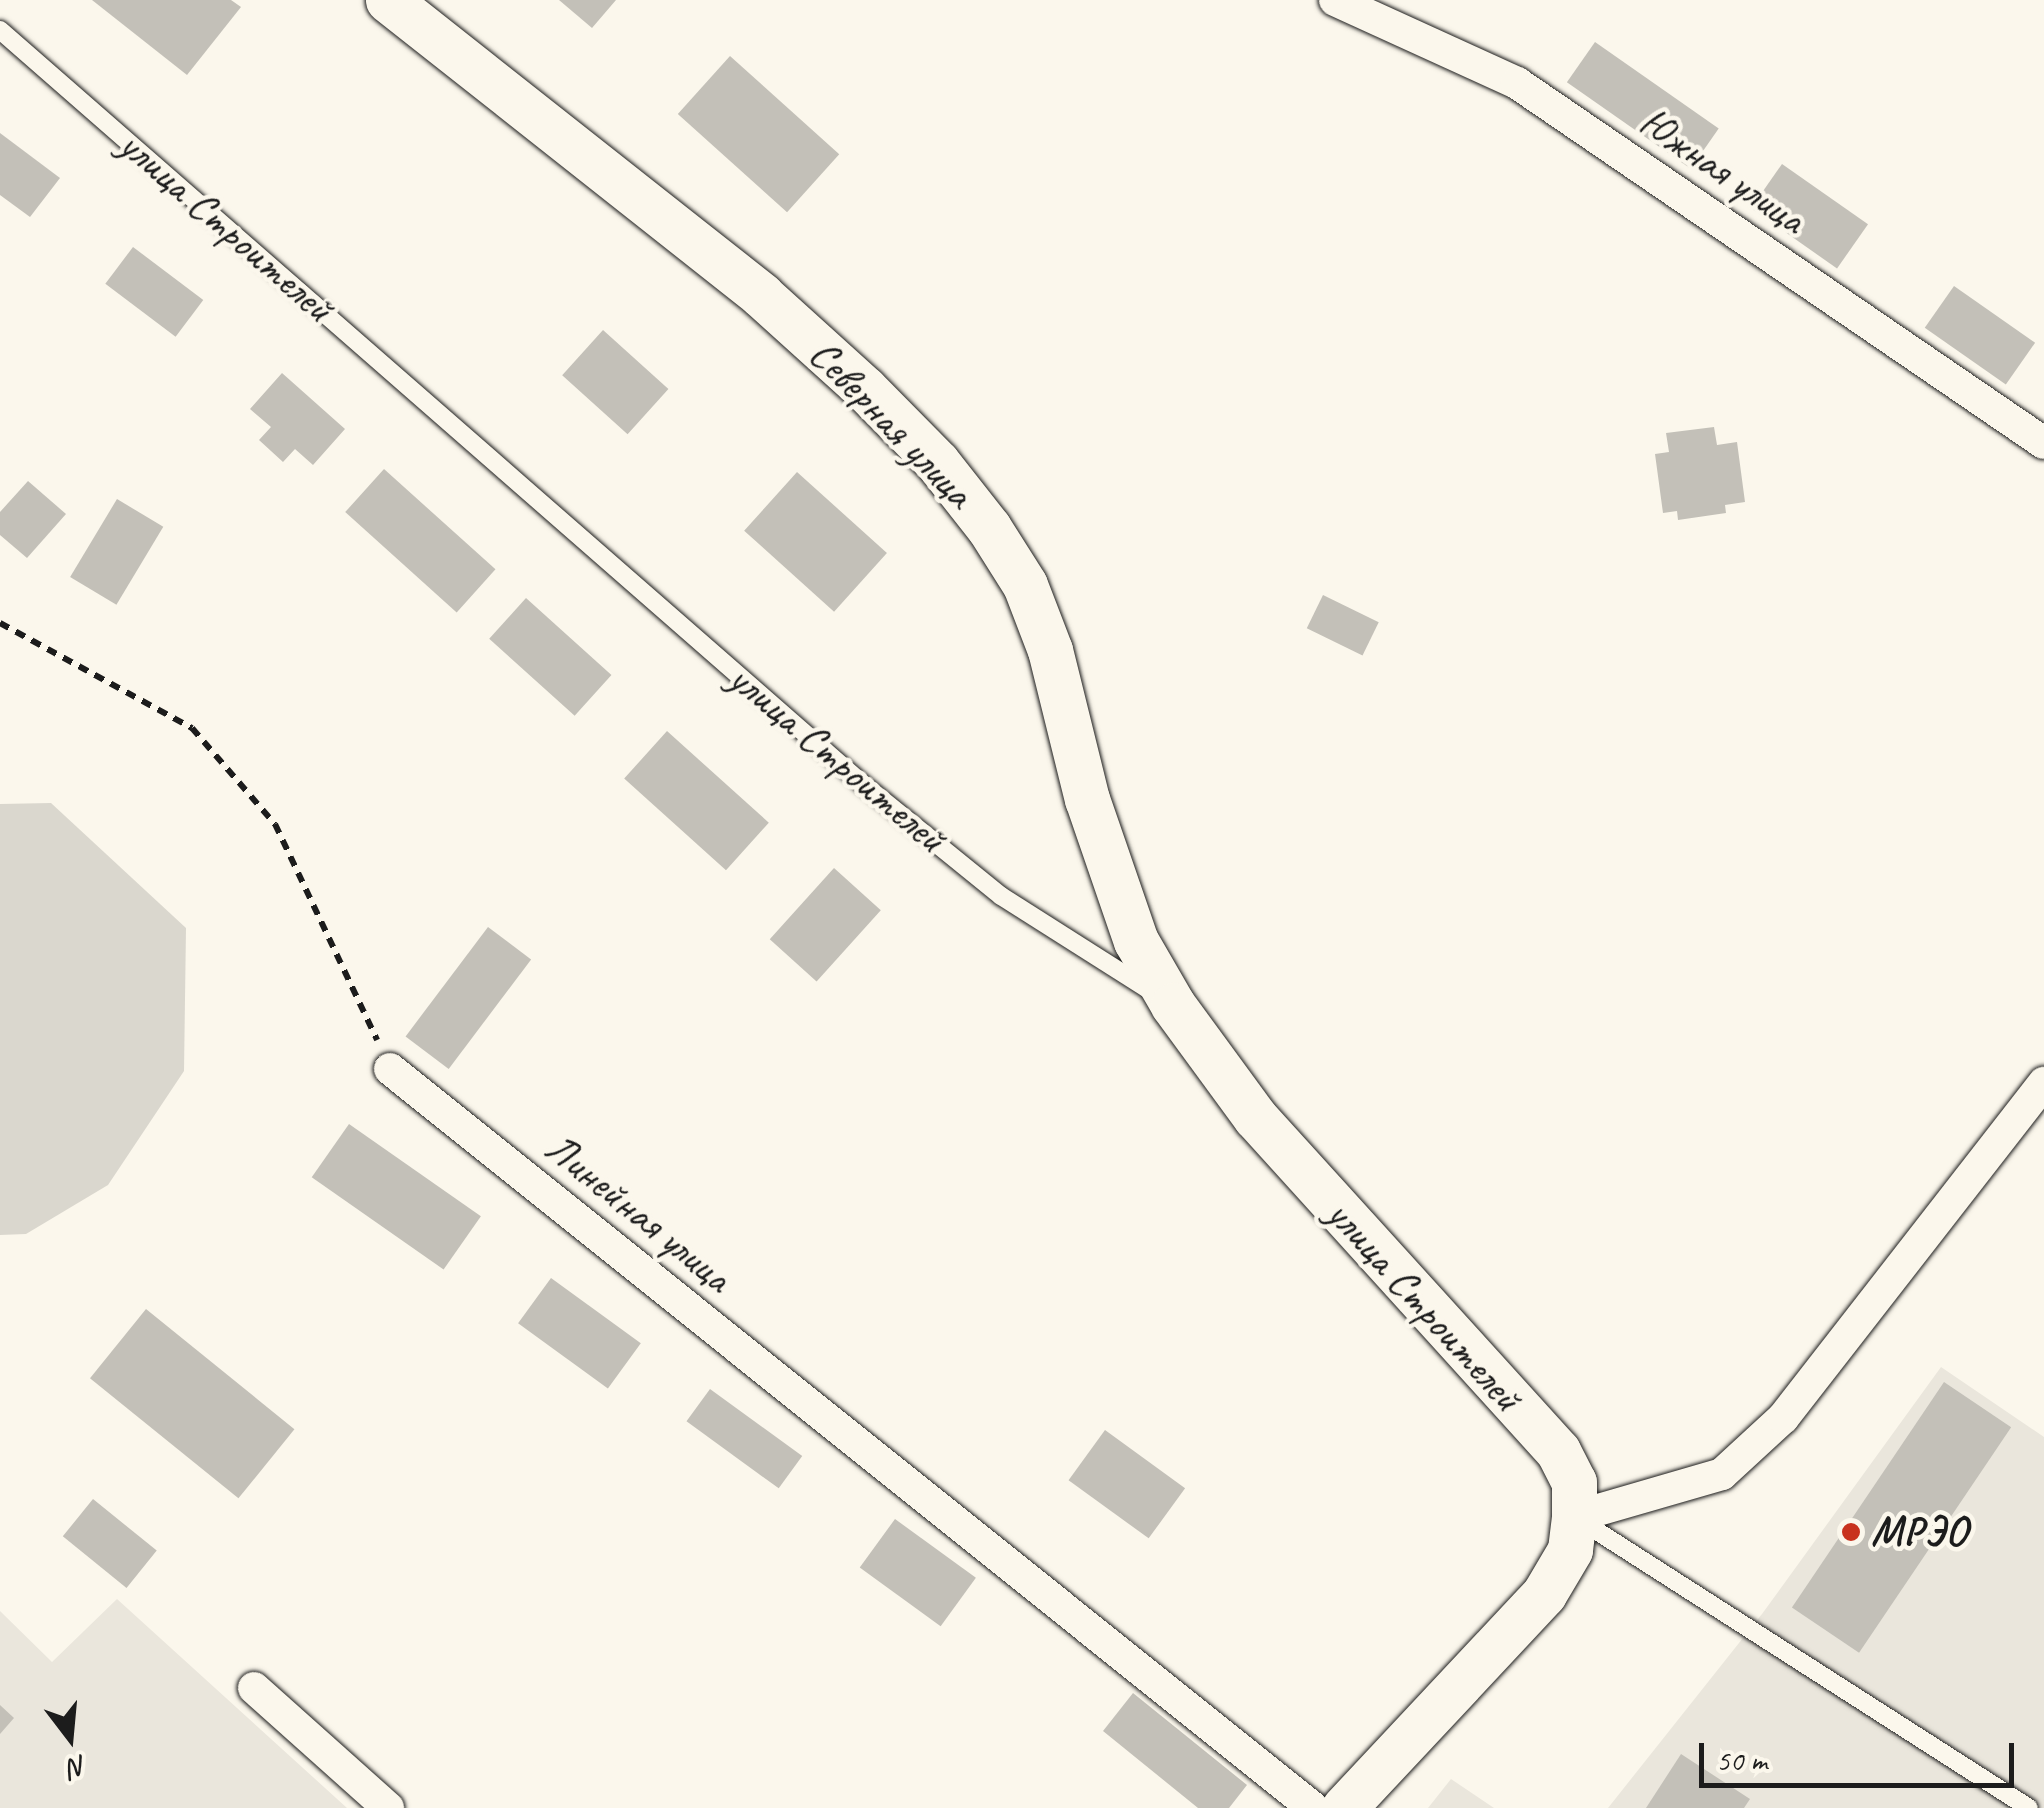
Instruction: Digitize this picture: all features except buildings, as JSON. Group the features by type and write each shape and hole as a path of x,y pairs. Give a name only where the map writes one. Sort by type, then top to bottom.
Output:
{"main road":[{"name":"Северная улица","path":"388,0 762,295 937,462 989,528 1025,585 1050,650 1087,799 1130,924 1173,1005"},
{"name":"улица Строителей","path":"1173,1005 1256,1117 1558,1451 1574,1482 1572,1533"},
{"path":"1344,1808 1544,1594 1572,1533"}],"street":[{"name":"Южная улица","path":"1335,0 1517,83 2044,443"},
{"name":"Линейная улица","path":"390,1069 1313,1808"},
{"path":"1572,1533 1722,1474 1771,1429 2044,1083"},
{"path":"254,1688 388,1808"}],"lane":[{"name":"улица Строителей","path":"0,30 864,784 1001,896 1173,1005"},
{"path":"1572,1533 2029,1808"}],"path":[{"path":"0,624 192,728 275,824 390,1069"}],"shaded area":[{"path":"51,803 186,928 184,1071 108,1185 26,1234 0,1235 0,804"},
{"path":"1941,1367 2044,1437 2044,1808 1608,1808 1762,1614"},
{"path":"117,1599 347,1808 0,1808 0,1611 52,1662"},
{"path":"1451,1779 1494,1808 1428,1808"}],"place":[{"name":"МРЭО","path":"1851,1532"}]}
